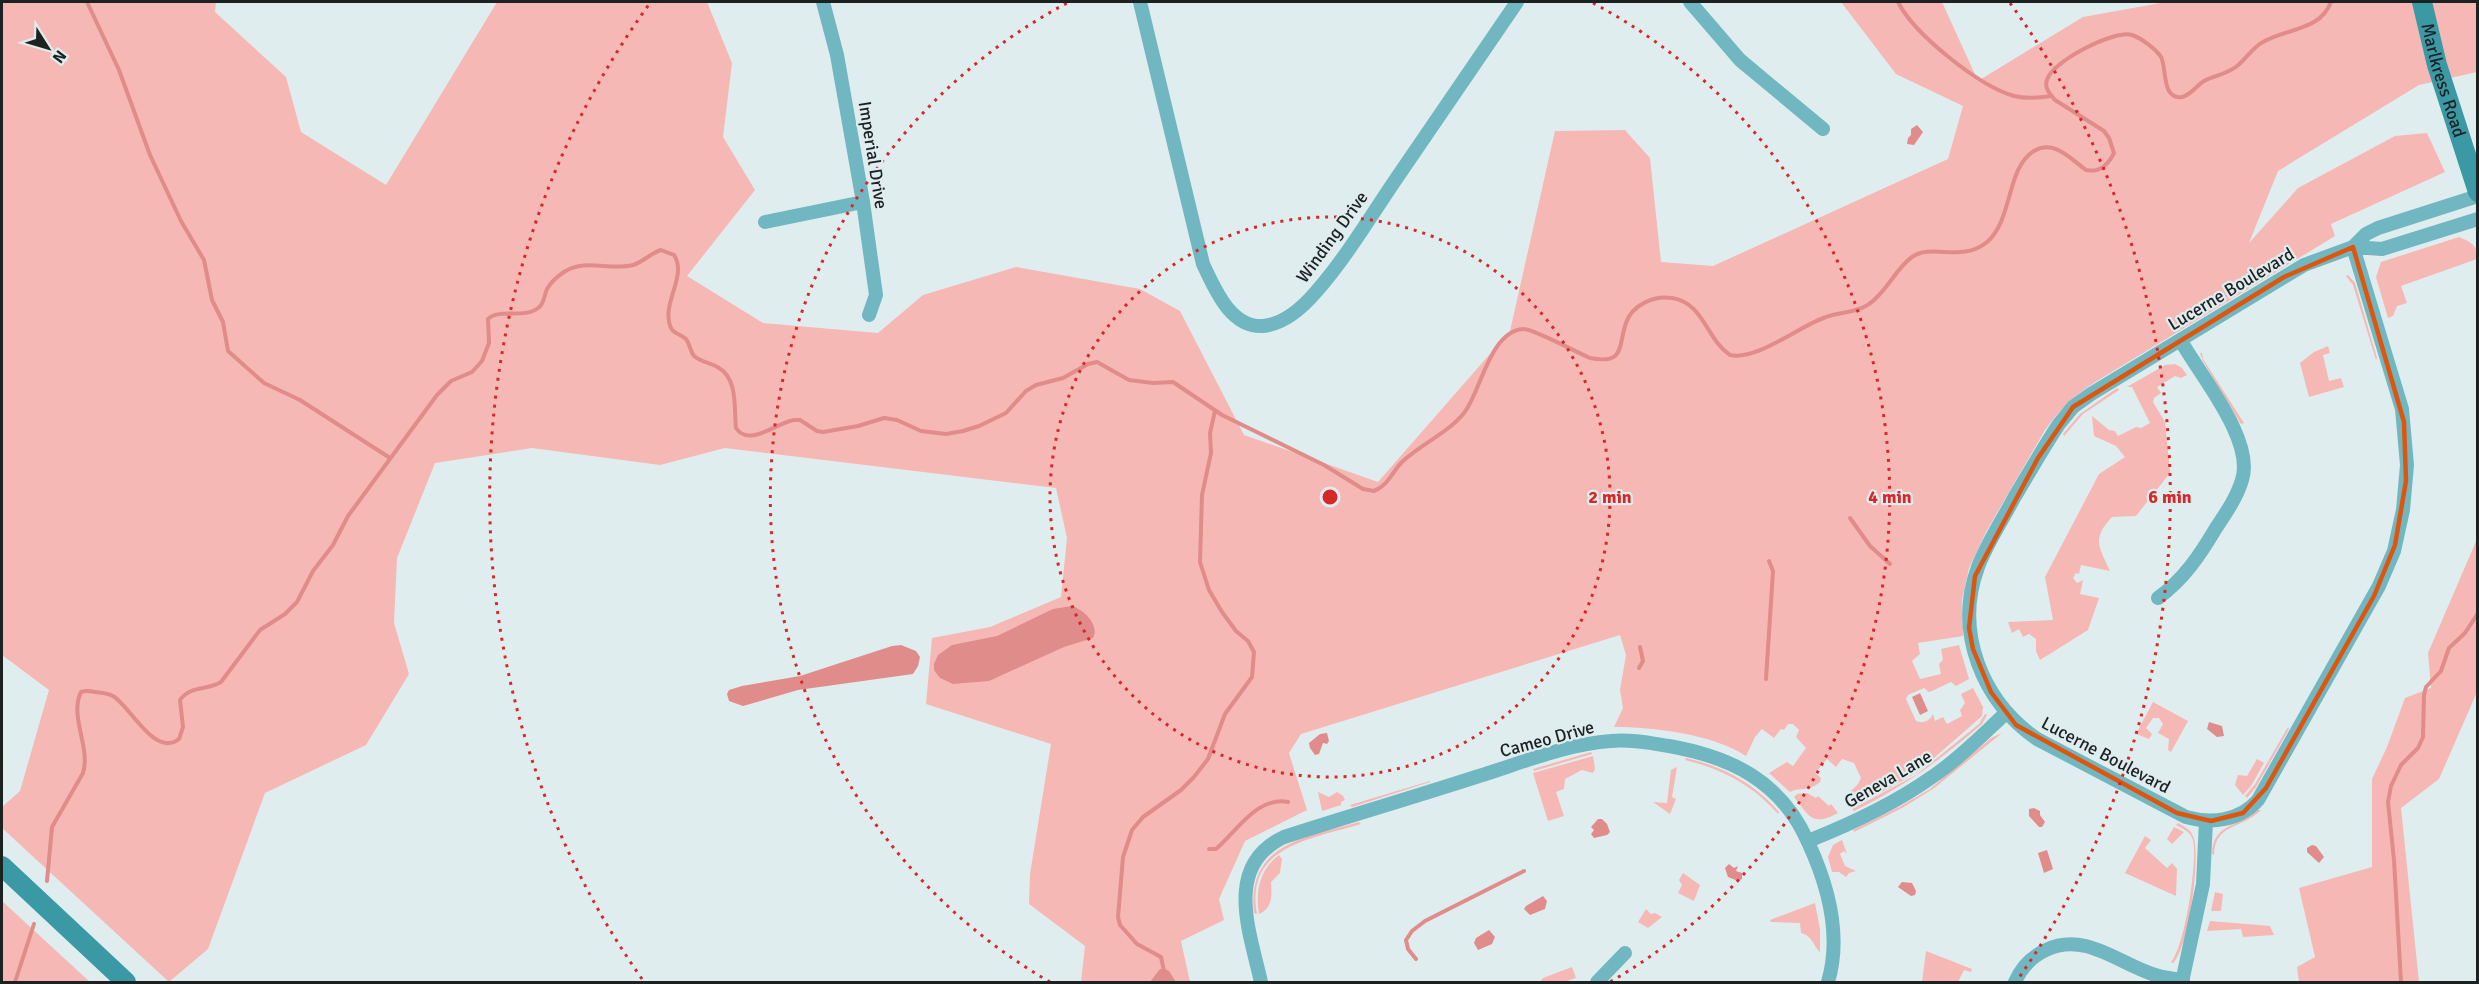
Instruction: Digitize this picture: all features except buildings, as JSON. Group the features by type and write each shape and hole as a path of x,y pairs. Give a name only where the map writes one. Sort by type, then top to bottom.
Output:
{"street":[{"name":"Imperial Drive","path":"823,2 837,54 876,295 869,315"},
{"name":"Winding Drive","path":"1140,2 1203,264 1220,298 1234,314 1245,322 1261,326 1282,322 1314,294 1346,253 1517,2"},
{"path":"1690,2 1740,60 1823,129"},
{"name":"Marlkress Road","path":"2422,2 2437,65 2478,194"},
{"name":"Lucerne Boulevard","path":"2353,247 2366,234 2378,228 2478,194"},
{"path":"765,222 862,202"},
{"name":"Lucerne Boulevard","path":"2353,247 2397,390 2404,422 2406,484 2395,545 2381,583 2366,612 2261,795 2253,805 2243,813 2229,819 2206,821 2177,813 2037,739 2016,725 2006,713 1981,673 1971,639 1971,594 1984,552 2052,434 2065,416 2091,394 2304,265 2353,247 2382,249 2478,219"},
{"path":"2158,598 2174,586 2198,557 2229,506 2244,472 2244,454 2237,434 2181,341"},
{"name":"Geneva Lane","path":"1808,841 1874,812 1915,789 1956,759 2006,713"},
{"name":"Cameo Drive","path":"1261,982 1244,898 1247,879 1253,866 1272,843 1293,834 1579,746 1609,741 1637,741 1698,751 1729,762 1751,775 1782,801 1808,841 1832,916 1833,951 1828,982"},
{"path":"2014,982 2024,965 2040,953 2053,946 2070,944 2092,947 2153,975 2182,981 2203,884 2206,821"},
{"path":"2,866 126,982"},
{"path":"1597,982 1625,953"}],"highlighted area":[{"path":"2353,247 2404,422 2406,481 2395,545 2374,596 2266,788 2243,813 2211,821 2177,813 2016,725 1991,692 1973,649 1969,628 1975,576 2038,458 2073,407 2284,277"}],"shaded area":[{"path":"2,2 216,2 215,12 286,77 301,132 386,185 497,2 707,2 732,63 723,137 755,190 687,276 763,323 878,333 923,295 1016,267 1140,289 1180,311 1244,435 1378,482 1510,331 1555,131 1625,130 1650,158 1661,262 1713,266 1948,159 1963,106 1896,74 1841,2 1942,2 1978,81 2083,17 2166,2 2477,2 2477,72 2419,85 2278,171 2249,243 2298,188 2395,136 2427,133 2445,172 2331,224 2335,236 2097,381 2082,391 2056,416 2045,430 1986,532 1969,568 1962,600 1963,636 1918,643 1920,654 1912,661 1920,679 1941,674 1939,664 1943,660 1941,649 1959,645 1969,679 1956,686 1951,682 1929,692 1924,688 1908,695 1906,699 1916,721 1926,721 1933,714 1935,721 1943,717 1947,724 1962,716 1960,710 1965,703 1961,694 1973,688 1983,707 1982,716 1919,771 1852,806 1845,797 1861,778 1854,763 1842,759 1836,767 1827,759 1815,773 1821,778 1820,782 1812,787 1790,792 1769,773 1787,762 1793,766 1806,748 1796,737 1799,730 1793,724 1788,724 1784,730 1781,729 1774,738 1762,729 1755,737 1746,756 1717,742 1682,733 1646,728 1614,727 1623,708 1620,690 1626,655 1620,635 1301,734 1289,753 1307,810 1245,841 1219,899 1224,920 1181,941 1190,982 1081,982 1085,946 1029,904 1030,874 1051,744 926,704 932,638 990,627 1061,597 1067,538 1056,488 725,448 660,465 532,448 435,463 397,558 394,623 409,674 366,745 265,793 208,949 169,982 2,828 2,807 20,791 49,690 2,655"},
{"path":"1917,125 1923,132 1914,145 1907,144 1911,129"},
{"path":"2459,237 2473,245 2477,259 2401,286 2407,303 2397,306 2393,316 2388,318 2376,277 2381,262"},
{"path":"2348,275 2355,283 2376,360 2353,285 2346,276"},
{"path":"2328,346 2330,353 2323,355 2329,381 2341,378 2344,387 2309,397 2300,363 2314,352"},
{"path":"2200,353 2244,423 2241,424 2203,361"},
{"path":"2175,364 2187,375 2181,378 2175,376 2157,387 2161,393 2154,398 2153,402 2165,422 2170,473 2136,516 2112,517 2106,525 2099,537 2099,542 2102,555 2110,571 2081,565 2079,574 2076,573 2073,578 2077,583 2083,580 2080,594 2099,598 2088,630 2040,660 2036,651 2036,639 2029,634 2023,637 2019,629 2012,633 2008,622 2053,620 2045,577 2099,474 2125,457 2116,446 2094,436 2092,416 2109,430 2115,431 2118,436 2150,423 2132,387 2127,387 2165,365"},
{"path":"2117,388 2119,390 2083,414 2064,436 2063,434 2080,414"},
{"path":"2477,539 2477,692 2439,779 2401,808 2419,982 2299,982 2297,967 2315,957 2299,888 2372,867 2372,779 2387,747 2405,698 2431,688 2428,653"},
{"path":"1072,606 1093,623 1095,633 1093,638 1064,647 989,681 953,684 940,678 934,670 938,655 952,645 997,636 1053,609"},
{"path":"901,645 916,651 920,657 913,674 798,690 743,706 729,701 727,694 729,690 800,676"},
{"path":"1920,693 1928,711 1920,715 1912,697"},
{"path":"2153,702 2188,721 2171,752 2168,750 2169,739 2158,733 2163,724 2159,718 2153,718 2146,728 2152,734 2149,739 2136,734"},
{"path":"1985,714 1987,715 1982,724 1921,772 1872,802 1854,811 1852,809 1916,775 1979,724"},
{"path":"2209,722 2222,726 2224,736 2217,737 2207,729"},
{"path":"2288,727 2289,729 2256,787 2247,798 2245,796 2255,784"},
{"path":"1327,733 1329,741 1327,744 1323,743 1319,754 1315,755 1309,743 1320,734"},
{"path":"2002,733 1933,789 1902,808 1854,832 1853,830 1930,789 1991,738"},
{"path":"1591,752 1592,754 1534,771 1533,769"},
{"path":"1593,756 1595,769 1593,773 1582,770 1565,779 1564,789 1556,792 1564,816 1548,821 1533,773"},
{"path":"1686,758 1713,766 1737,777 1769,802 1779,812 1778,814 1758,795 1736,780 1712,768 1685,760"},
{"path":"2257,759 2264,763 2243,795 2235,785 2238,775 2247,776"},
{"path":"1677,767 1672,797 1676,799 1670,814 1653,802 1667,803 1671,770"},
{"path":"1430,781 1352,807 1350,805"},
{"path":"1318,792 1329,797 1337,792 1345,800 1341,802 1341,805 1322,811"},
{"path":"1807,793 1816,798 1818,796 1829,806 1831,804 1838,813 1822,819 1812,817 1794,797 1797,794"},
{"path":"2034,808 2040,811 2045,822 2042,827 2039,827 2029,816 2029,809"},
{"path":"2261,810 2224,832 2215,845 2214,855 2212,854 2213,844 2222,831"},
{"path":"1598,819 1602,819 1607,824 1610,832 1594,838 1591,834 1594,830 1591,827"},
{"path":"1359,822 1361,824 1303,841 1286,849 1271,860 1261,873 1256,891 1257,914 1254,913 1254,890 1260,871 1270,857 1301,839"},
{"path":"2178,823 2192,833 2196,866 2192,904 2184,940 2173,963 2171,962 2181,939 2185,922 2194,865 2192,837 2176,825"},
{"path":"2174,827 2184,832 2172,844 2167,839"},
{"path":"2145,836 2151,840 2145,848 2167,868 2172,863 2177,869 2176,896 2125,873"},
{"path":"1842,840 1847,854 1844,851 1840,854 1845,866 1856,871 1849,873 1846,877 1839,872 1832,872 1828,857 1833,845"},
{"path":"2312,845 2316,846 2324,857 2319,863 2307,852 2307,848"},
{"path":"2047,850 2053,869 2044,873 2038,853"},
{"path":"1279,855 1282,859 1280,873 1271,882 1269,905 1259,914 1260,881 1267,867"},
{"path":"1729,864 1734,868 1738,866 1736,871 1742,873 1742,879 1738,881 1728,877 1725,868"},
{"path":"1683,873 1700,885 1694,901 1678,893 1682,885 1679,880"},
{"path":"1902,882 1912,883 1916,891 1915,895 1911,896 1898,887"},
{"path":"2215,892 2223,894 2221,911 2211,911"},
{"path":"1543,896 1547,901 1545,909 1530,915 1524,909 1526,906"},
{"path":"2,901 90,982 2,982"},
{"path":"1815,903 1820,929 1820,952 1805,934 1801,933 1800,923 1771,922 1770,920"},
{"path":"1646,909 1651,914 1655,913 1662,917 1648,928 1638,922"},
{"path":"2210,921 2270,926 2274,935 2243,937 2241,929 2207,931"},
{"path":"1489,930 1495,937 1492,944 1478,950 1474,943 1476,938"},
{"path":"1926,951 1972,969 1971,972 1964,970 1958,982 1922,982"},
{"path":"1572,967 1576,978 1564,982 1540,982 1543,978"},
{"path":"1163,968 1169,971 1176,982 1150,982 1159,970"}],"waterway":[{"path":"87,2 119,70 150,155 181,221 204,260 212,300 223,322 228,351 264,383 300,400 390,458"},
{"path":"1898,2 1918,29 1949,57 1983,82 2023,98 2051,96"},
{"path":"47,881 52,827 83,773 85,763 77,711 81,692 90,691 113,696 152,737 161,742 170,743 179,739 183,727 180,700 189,692 221,682 260,630 285,614 297,602 313,571 333,545 348,516 437,395 451,381 472,372 482,361 489,343 488,319 497,314 528,313 537,309 542,304 550,284 572,268 589,265 615,267 633,265 661,250 674,255 678,272 669,310 671,328 686,339 694,356 716,366 725,373 734,395 736,428 748,435 756,435 794,420 800,420 817,431 823,432 858,426 884,418 897,420 921,431 946,434 963,431 1006,413 1026,391 1036,385 1063,378 1088,364 1097,362 1129,380 1153,383 1173,382 1222,415 1324,465 1363,489 1374,491 1386,482 1402,462 1458,420 1470,403 1494,351 1511,333 1523,329 1528,330 1590,358 1610,359 1615,356 1621,346 1626,323 1633,311 1644,303 1665,297 1683,301 1691,307 1715,340 1730,355 1753,353 1815,321 1864,307 1881,293 1906,262 1920,253 1968,251 1987,242 2001,221 2018,169 2034,151 2048,147 2055,149 2091,171 2106,164 2114,153 2104,131 2055,100 2047,88 2046,83 2051,73 2071,56 2112,37 2132,35 2148,44 2159,54 2163,62 2168,88 2175,97 2182,97 2204,81 2233,69 2263,42 2302,28 2319,19 2331,2"},
{"path":"1164,971 1161,957 1137,944 1120,925 1118,917 1123,857 1132,830 1143,817 1181,790 1208,759 1225,714 1252,677 1254,652 1248,641 1236,631 1222,612 1209,590 1200,562 1202,495 1211,453 1210,433 1215,411"},
{"path":"1850,518 1870,546 1890,564"},
{"path":"1766,679 1773,571 1769,561"},
{"path":"2401,982 2394,860 2388,802 2391,786 2401,765 2418,748 2423,737 2426,687 2441,671 2449,648 2465,633 2478,613"},
{"path":"1639,668 1643,661 1640,647"},
{"path":"1209,849 1216,849 1257,809 1267,804 1288,802"},
{"path":"1416,959 1408,949 1406,940 1412,931 1425,921 1524,871"},
{"path":"15,982 34,924"}]}
